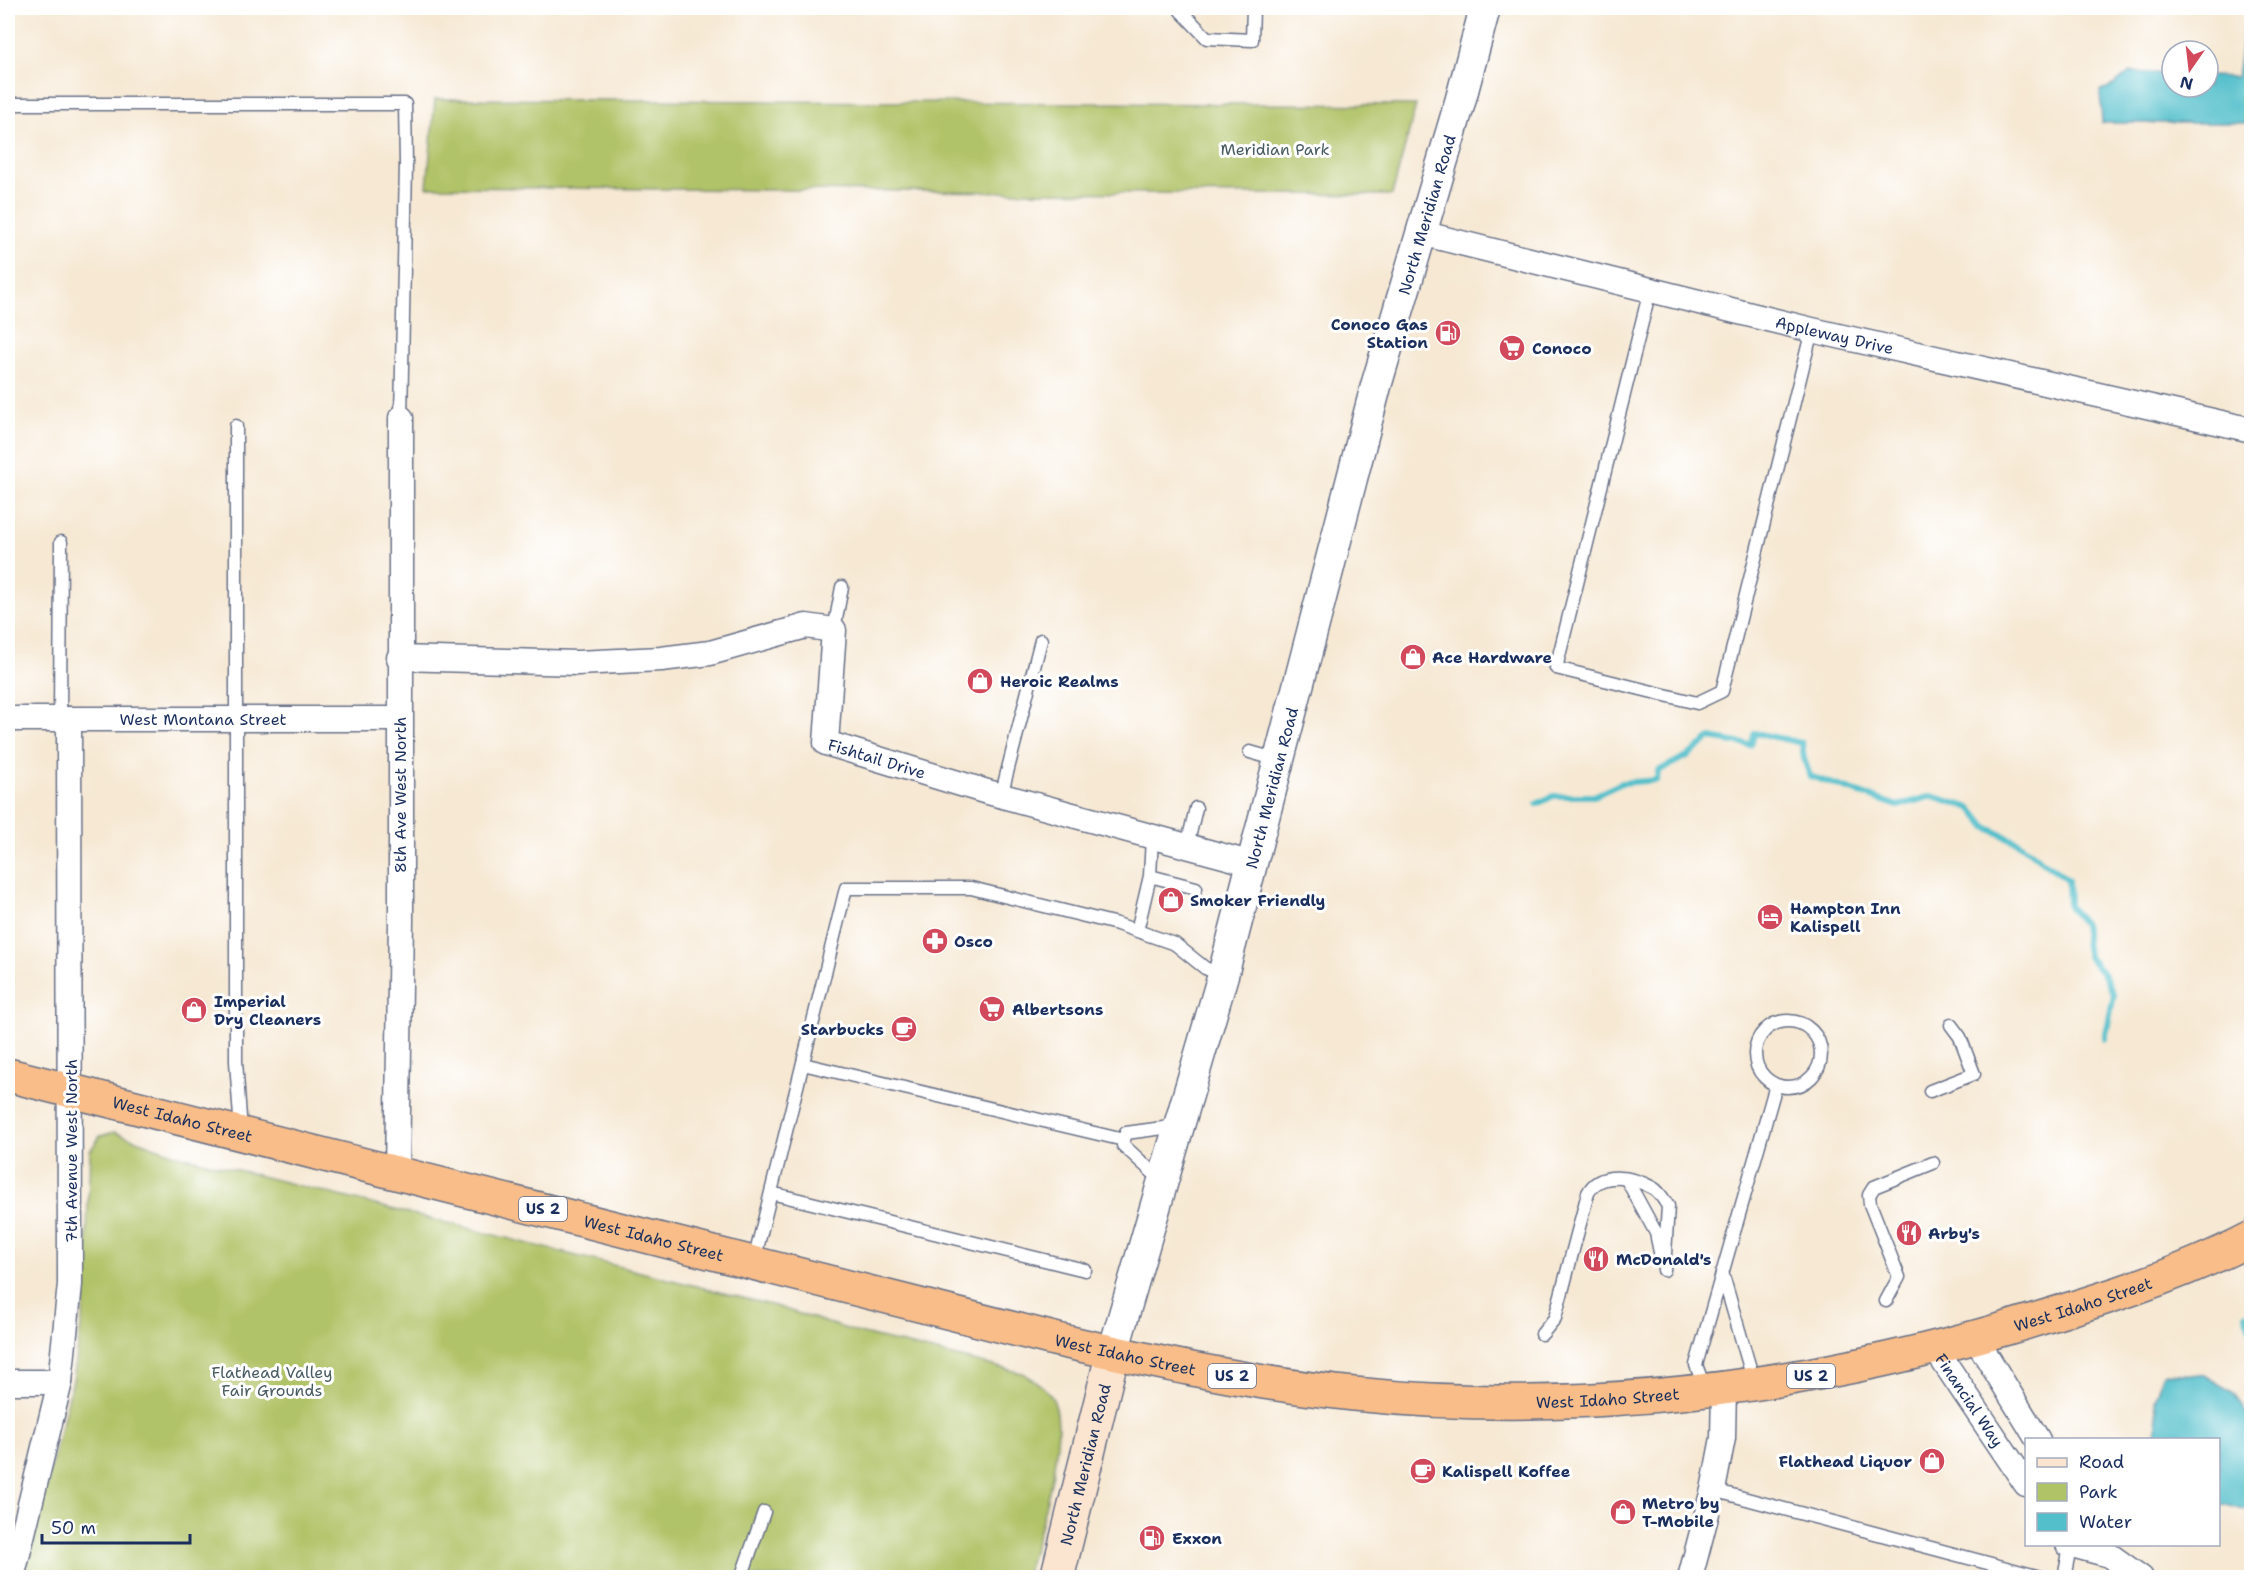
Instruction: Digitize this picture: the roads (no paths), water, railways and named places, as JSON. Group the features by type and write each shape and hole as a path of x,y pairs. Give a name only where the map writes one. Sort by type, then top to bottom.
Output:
{"highway":[{"name":"West Idaho Street","path":"8,1075 1113,1352 1255,1380 1351,1394 1410,1399 1567,1403 1728,1388 1819,1374 1975,1337 2141,1286 2222,1254 2252,1238"}],"main road":[{"name":"North Meridian Road","path":"1057,1578 1113,1352"}],"street":[{"name":"North Meridian Road","path":"1113,1352 1223,975 1367,420 1460,102 1485,8"},
{"name":"Appleway Drive","path":"1421,233 1812,330 2252,430"},
{"name":"8th Ave West North","path":"397,1172 401,933 399,658 401,418"},
{"path":"399,658 577,663 661,659 710,653 806,626 834,630"},
{"name":"Fishtail Drive","path":"834,630 826,742 1001,796 1253,864"},
{"name":"West Montana Street","path":"8,719 399,719"},
{"name":"7th Avenue West North","path":"12,1578 60,1382 70,1284 71,1091 64,719"},
{"path":"1975,1337 2037,1438"},
{"name":"Financial Way","path":"1934,1347 2025,1483"},
{"path":"8,1382 60,1382"},
{"path":"1690,1578 1713,1490 1723,1438 1728,1388"},
{"path":"2069,1546 2106,1550 2141,1578"}],"lane":[{"path":"1181,11 1207,38 1252,40 1252,8"},
{"path":"8,104 405,104 401,418"},
{"path":"1650,290 1556,668 1696,703 1722,691 1812,330"},
{"path":"236,426 236,1061 241,1133"},
{"path":"61,542 64,719"},
{"path":"834,630 842,587"},
{"path":"1001,796 1041,640"},
{"path":"1250,752 1279,760"},
{"path":"1187,846 1196,808"},
{"path":"1137,931 1150,876 1152,837"},
{"path":"1150,876 1197,888"},
{"path":"754,1262 846,888 971,888 1137,931 1175,944 1205,968 1223,975"},
{"path":"1776,1022 1799,1022 1809,1027 1821,1045 1819,1066 1805,1082 1796,1086 1776,1084 1759,1070 1755,1059 1759,1037 1776,1022"},
{"path":"1930,1091 1974,1074 1960,1037 1951,1025"},
{"path":"803,1064 1124,1140 1179,1126"},
{"path":"1728,1388 1696,1365 1776,1084"},
{"path":"1124,1139 1163,1182"},
{"path":"1886,1301 1899,1277 1870,1204 1869,1195 1874,1186 1933,1163"},
{"path":"1542,1334 1555,1318 1592,1187 1603,1178 1618,1177 1654,1188 1668,1206 1664,1270 1656,1233 1627,1180"},
{"path":"771,1193 1084,1270"},
{"path":"1722,1271 1728,1388"},
{"path":"1713,1490 2044,1578"},
{"path":"741,1578 764,1512"},
{"path":"2064,1578 2069,1546"}],"water":[{"path":"2243,36 2251,37 2251,123 2102,123 2100,91 2115,84 2130,72 2160,73 2160,99 2220,99 2220,76 2237,77"},
{"path":"2163,1373 2204,1375 2234,1393 2251,1423 2251,1492 2246,1511 2220,1503 2220,1438 2154,1438 2157,1426 2155,1399"}],"waterway":[{"path":"1537,804 1553,796 1594,796 1622,783 1657,780 1658,771 1689,755 1710,738 1750,745 1755,733 1802,743 1804,759 1810,776 1898,806 1932,796 1971,808 1986,827 2017,842 2068,880 2069,906 2084,924 2088,956 2104,975 2114,995 2105,1039"},
{"path":"2245,1314 2252,1334"}],"place":[{"name":"Conoco Gas Station","path":"1448,333"},
{"name":"Conoco","path":"1512,348"},
{"name":"Ace Hardware","path":"1413,657"},
{"name":"Heroic Realms","path":"980,681"},
{"name":"Smoker Friendly","path":"1171,900"},
{"name":"Hampton Inn Kalispell","path":"1770,917"},
{"name":"Osco","path":"935,941"},
{"name":"Albertsons","path":"992,1009"},
{"name":"Imperial Dry Cleaners","path":"194,1010"},
{"name":"Starbucks","path":"904,1029"},
{"name":"Arby's","path":"1909,1233"},
{"name":"McDonald's","path":"1596,1259"},
{"name":"Flathead Liquor","path":"1932,1461"},
{"name":"Kalispell Koffee","path":"1423,1471"},
{"name":"Metro by T-Mobile","path":"1623,1512"},
{"name":"Exxon","path":"1152,1538"}],"park label":[{"name":"Meridian Park","path":"1275,149"},
{"name":"Flathead Valley Fair Grounds","path":"272,1381"}]}
